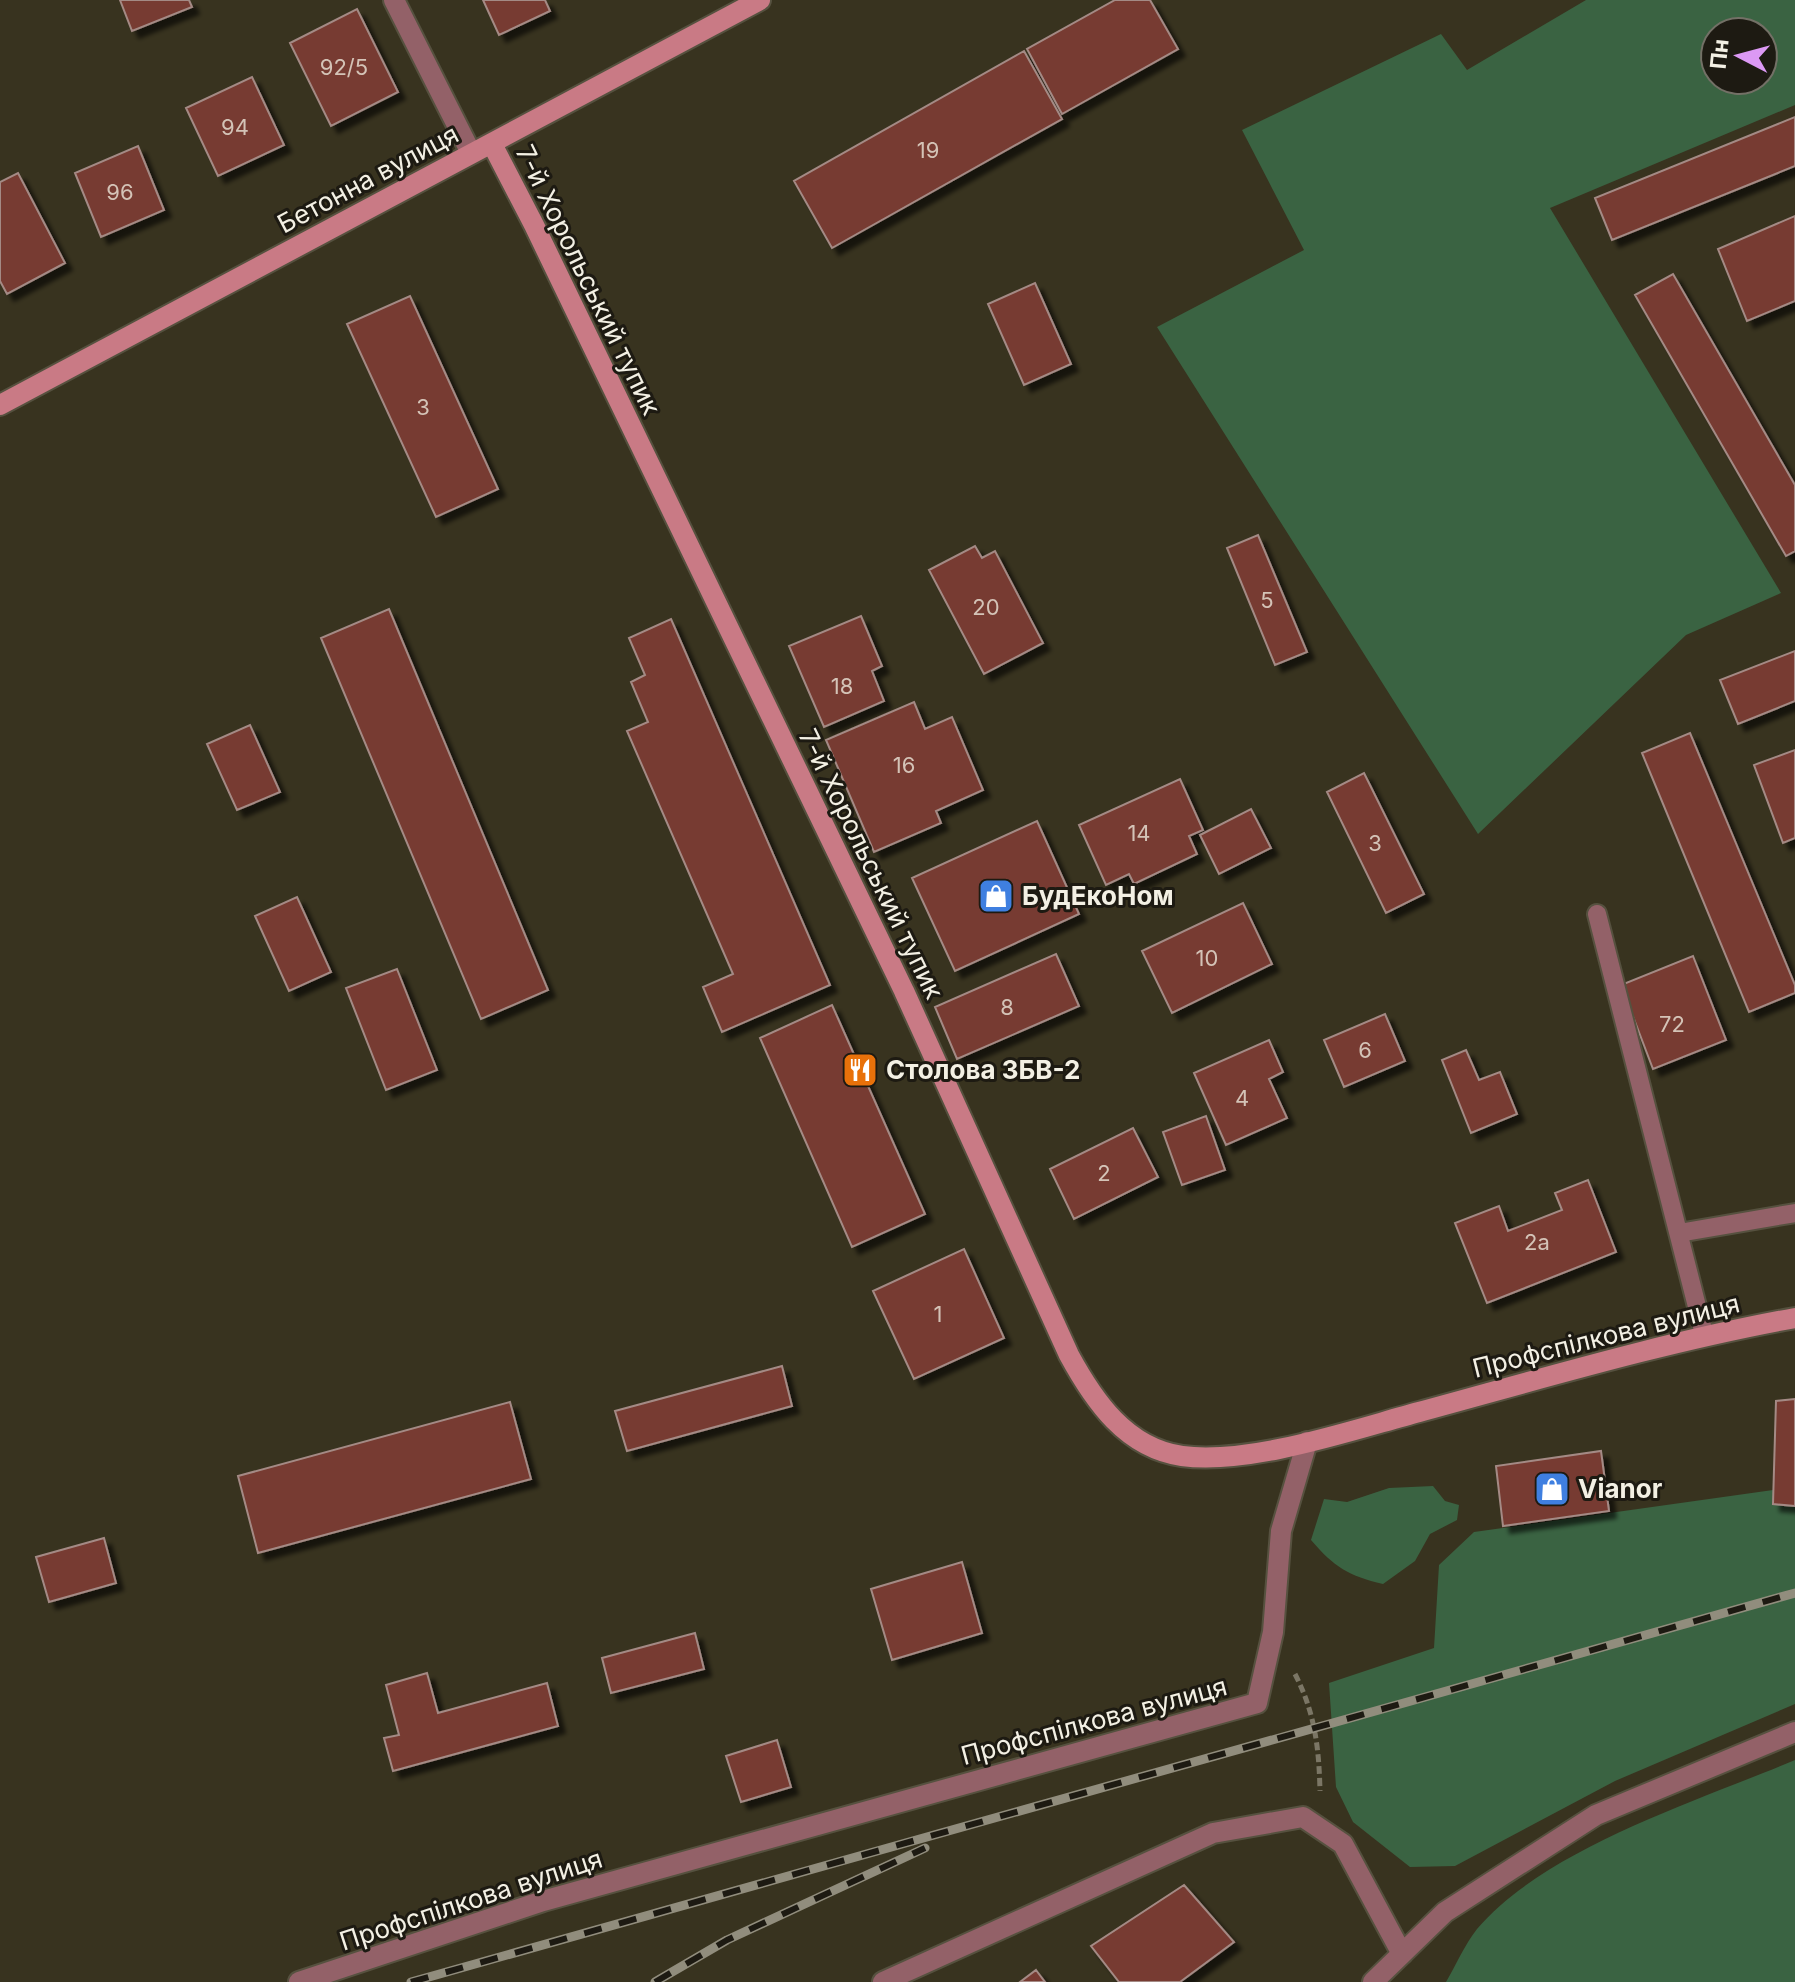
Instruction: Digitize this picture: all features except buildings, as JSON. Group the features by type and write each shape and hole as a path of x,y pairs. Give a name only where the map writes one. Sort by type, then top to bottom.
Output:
{"street":[{"name":"7-й Хорольський тупик","path":"394,0 471,153"},
{"name":"Бетонна вулиця","path":"0,405 760,0"},
{"name":"7-й Хорольський тупик","path":"492,144 904,991 1069,1355 1090,1393 1119,1427 1150,1445 1181,1456 1220,1456 1307,1442"},
{"name":"Профспілкова вулиця","path":"299,1982 543,1901 1257,1703 1273,1632 1281,1531 1307,1442 1704,1334 1795,1318"},
{"path":"1373,1982 1445,1912 1596,1815 1795,1732"},
{"path":"883,1982 1213,1833 1303,1817 1343,1844 1402,1954"}],"lane":[{"path":"1597,914 1704,1334"},
{"path":"1679,1233 1795,1213"}],"path":[{"path":"1273,1632 1308,1700 1319,1744 1320,1828"}],"green space":[{"path":"1586,0 1795,0 1795,105 1550,208 1781,593 1686,635 1478,834 1157,327 1304,250 1242,130 1441,34 1467,70"},
{"path":"1433,1486 1445,1501 1459,1505 1457,1520 1430,1534 1415,1561 1383,1584 1343,1569 1311,1540 1324,1499 1347,1502 1389,1488"},
{"path":"1773,1490 1795,1494 1795,1704 1615,1781 1455,1866 1410,1867 1353,1822 1336,1787 1329,1683 1434,1648 1439,1565 1474,1532"},
{"path":"1795,1760 1795,1982 1446,1982 1477,1929 1506,1900 1542,1874 1582,1851 1670,1810"}],"railway":[{"path":"411,1982 1795,1593"},
{"path":"655,1982 727,1940 925,1848"}],"place":[{"name":"БудЕкоНом","path":"996,896"},
{"name":"Столова ЗБВ-2","path":"860,1070"},
{"name":"Vianor","path":"1552,1489"}]}
